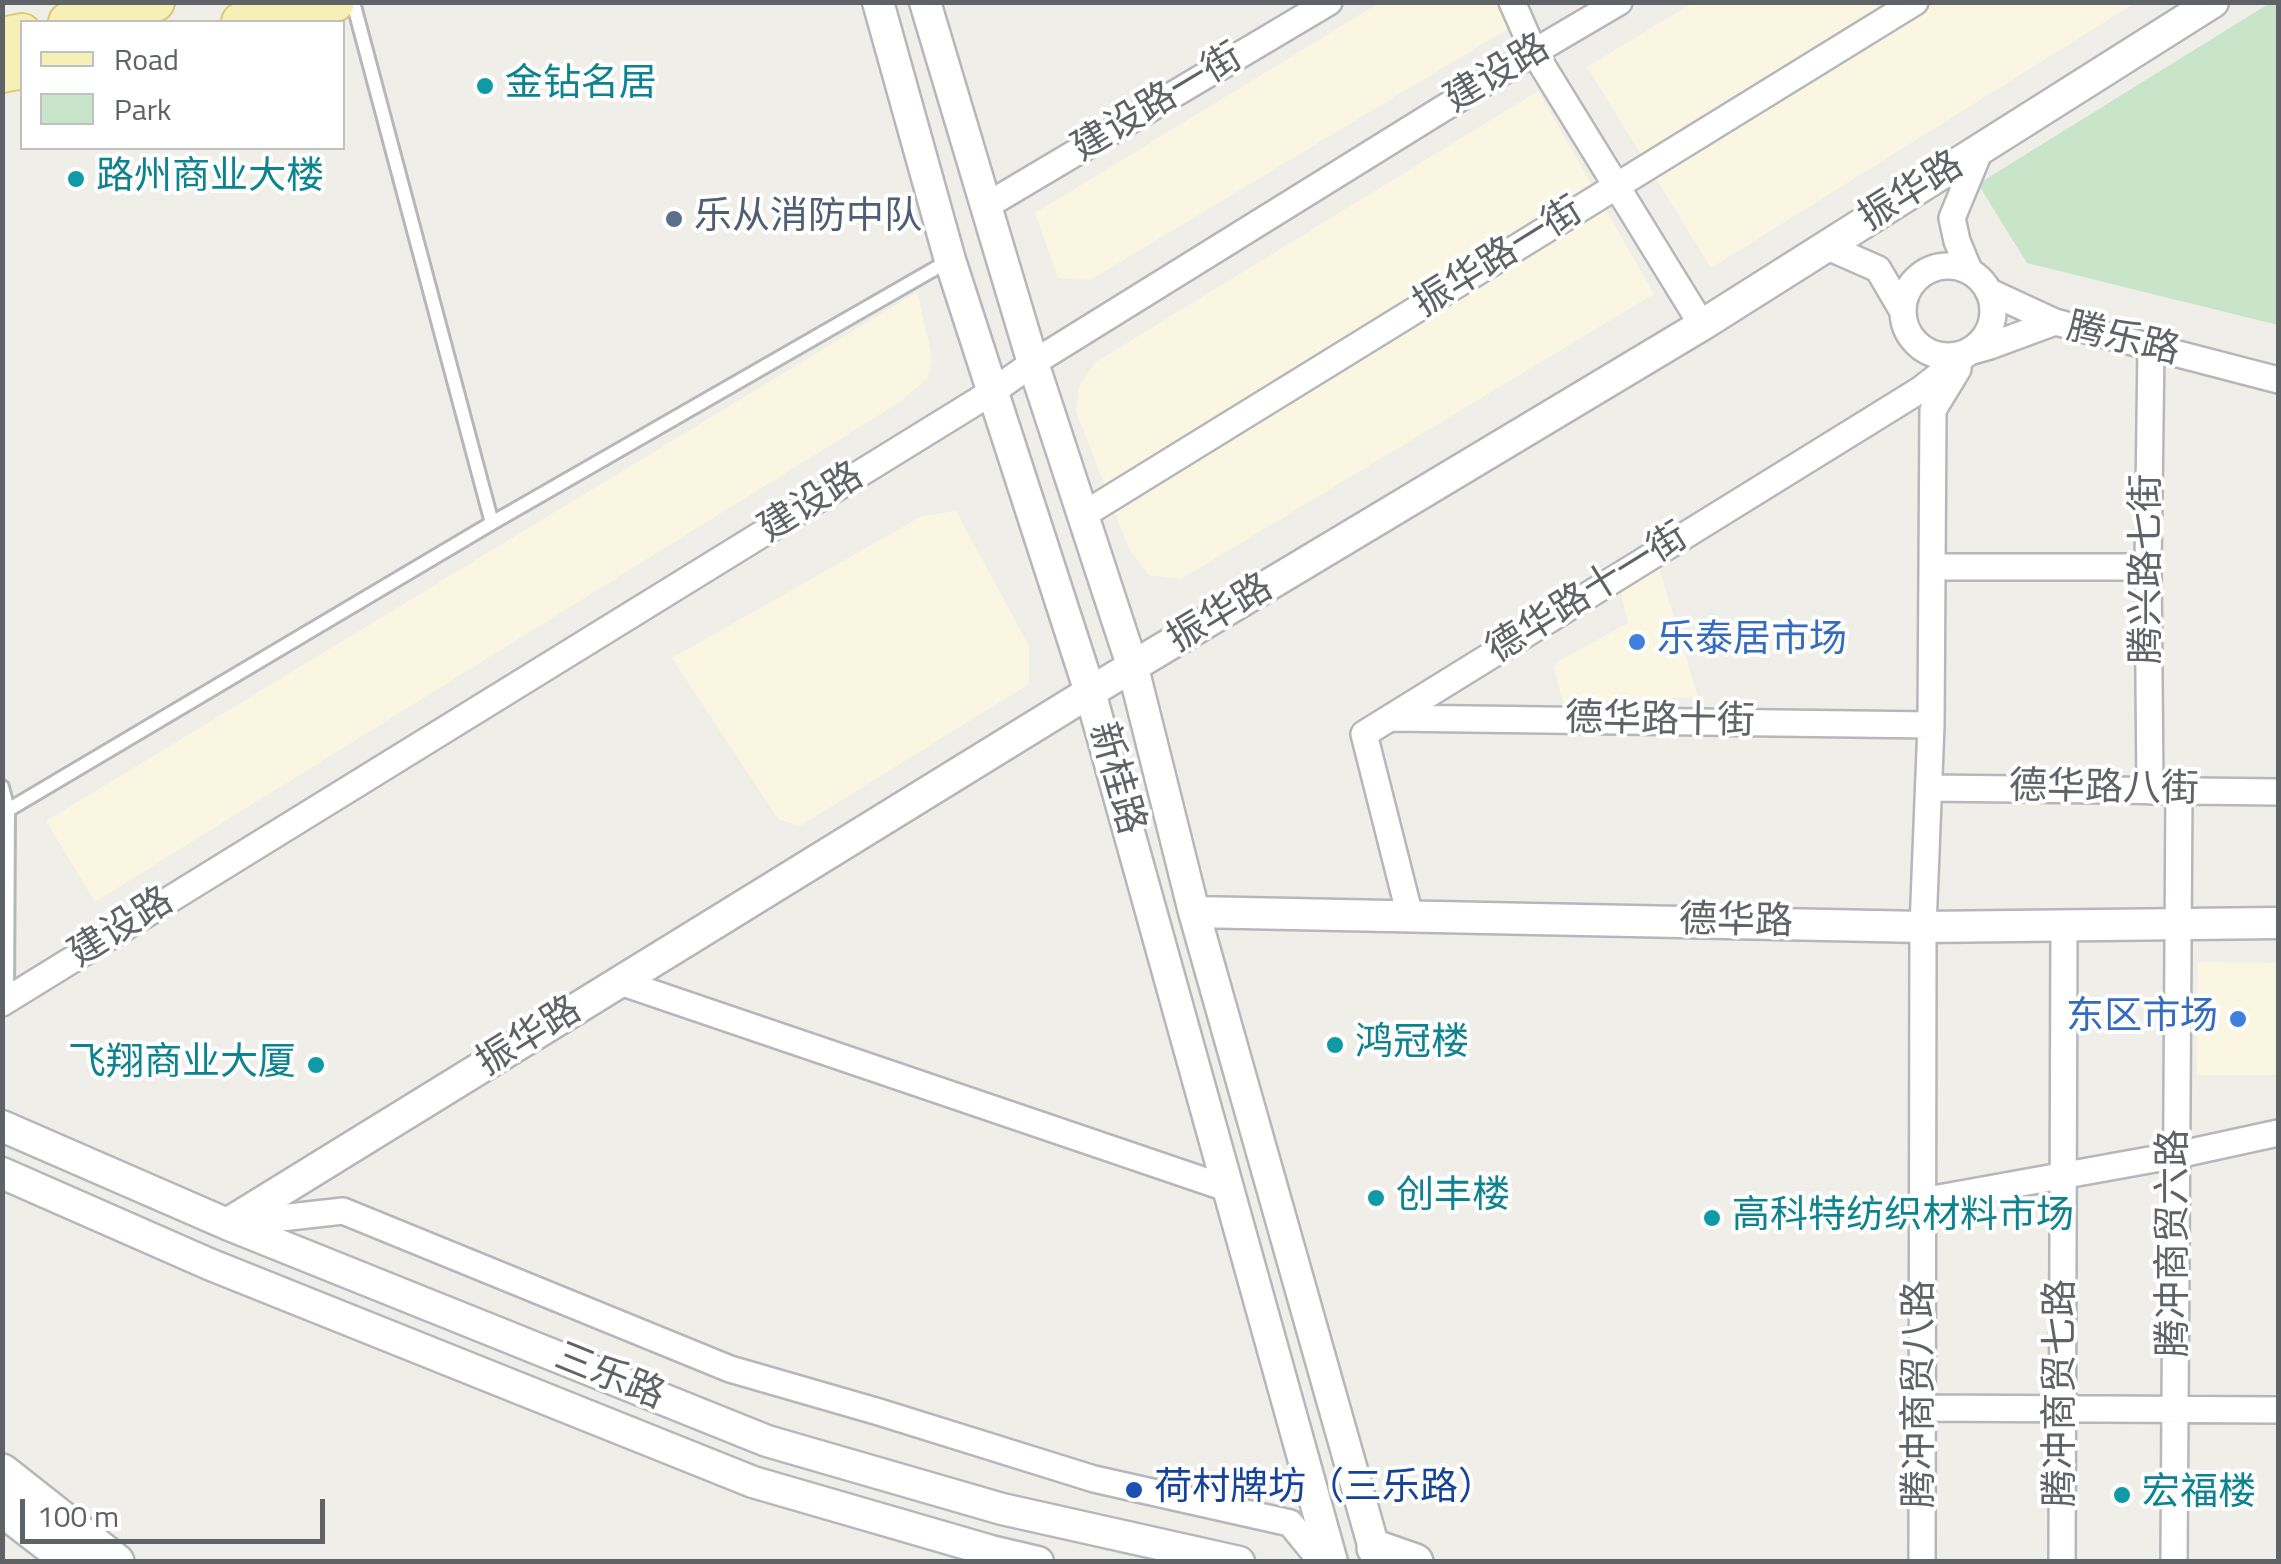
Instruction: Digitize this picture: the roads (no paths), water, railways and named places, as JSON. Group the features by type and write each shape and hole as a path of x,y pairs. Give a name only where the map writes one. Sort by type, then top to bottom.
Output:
{"main road":[{"path":"77,20 155,2"},
{"path":"250,20 335,2"},
{"path":"2,1472 116,1562"},
{"path":"2,1508 67,1558"},
{"path":"1376,1555 1415,1562"}],"street":[{"name":"新桂路","path":"878,2 950,260 1090,692 1332,1562"},
{"name":"新桂路","path":"924,2 1034,363 1133,668 1194,912 1376,1555"},
{"name":"建设路一街","path":"986,206 1329,2"},
{"path":"1512,2 1534,52 1702,325"},
{"name":"建设路","path":"4,1002 1619,2"},
{"name":"振华路一街","path":"1083,515 1915,2"},
{"name":"振华路","path":"226,1224 1090,692 1702,325 2213,2"},
{"path":"1968,270 1952,218 1980,150"},
{"path":"1828,246 1878,269 1902,310"},
{"path":"1941,266 1968,270 1988,291 1993,318 1980,343 1968,352 1938,356 1923,350 1904,325 1905,294 1926,271 1941,266"},
{"path":"1988,291 2055,322"},
{"name":"腾乐路","path":"1968,352 2055,322 2278,380"},
{"name":"腾兴路七街","path":"2150,791 2151,347"},
{"name":"腾冲商贸八路","path":"1922,1562 1922,927 1931,726 1933,410 1968,352"},
{"name":"德华路十一街","path":"1410,916 1364,734 1920,390 1968,352"},
{"path":"1932,567 2148,567"},
{"name":"德华路十街","path":"1389,718 1931,726"},
{"name":"德华路八街","path":"1929,788 2278,792"},
{"name":"腾冲商贸六路","path":"2174,1562 2179,791"},
{"name":"德华路","path":"1194,912 1922,927 2278,922"},
{"name":"腾冲商贸七路","path":"2062,1562 2064,925"},
{"path":"620,982 1229,1188"},
{"name":"三乐路","path":"2,1126 226,1224 767,1441 1002,1510 1239,1562"},
{"path":"1922,1200 2278,1133"},
{"name":"三乐路","path":"2,1173 210,1264 753,1482 1038,1562"},
{"path":"226,1224 344,1211 730,1369 1094,1479 1290,1524 1322,1562"},
{"path":"1922,1408 2278,1410"}],"lane":[{"path":"353,2 492,523"},
{"path":"8,810 492,523 950,260"},
{"path":"2,787 8,810 4,1002"}],"place":[{"name":"金钻名居","path":"485,86"},
{"name":"路州商业大楼","path":"76,179"},
{"name":"乐从消防中队","path":"674,219"},
{"name":"乐泰居市场","path":"1637,642"},
{"name":"东区市场","path":"2238,1019"},
{"name":"鸿冠楼","path":"1335,1045"},
{"name":"飞翔商业大厦","path":"316,1065"},
{"name":"创丰楼","path":"1376,1198"},
{"name":"高科特纺织材料市场","path":"1712,1218"},
{"name":"荷村牌坊（三乐路）","path":"1134,1490"},
{"name":"宏福楼","path":"2122,1495"}]}
